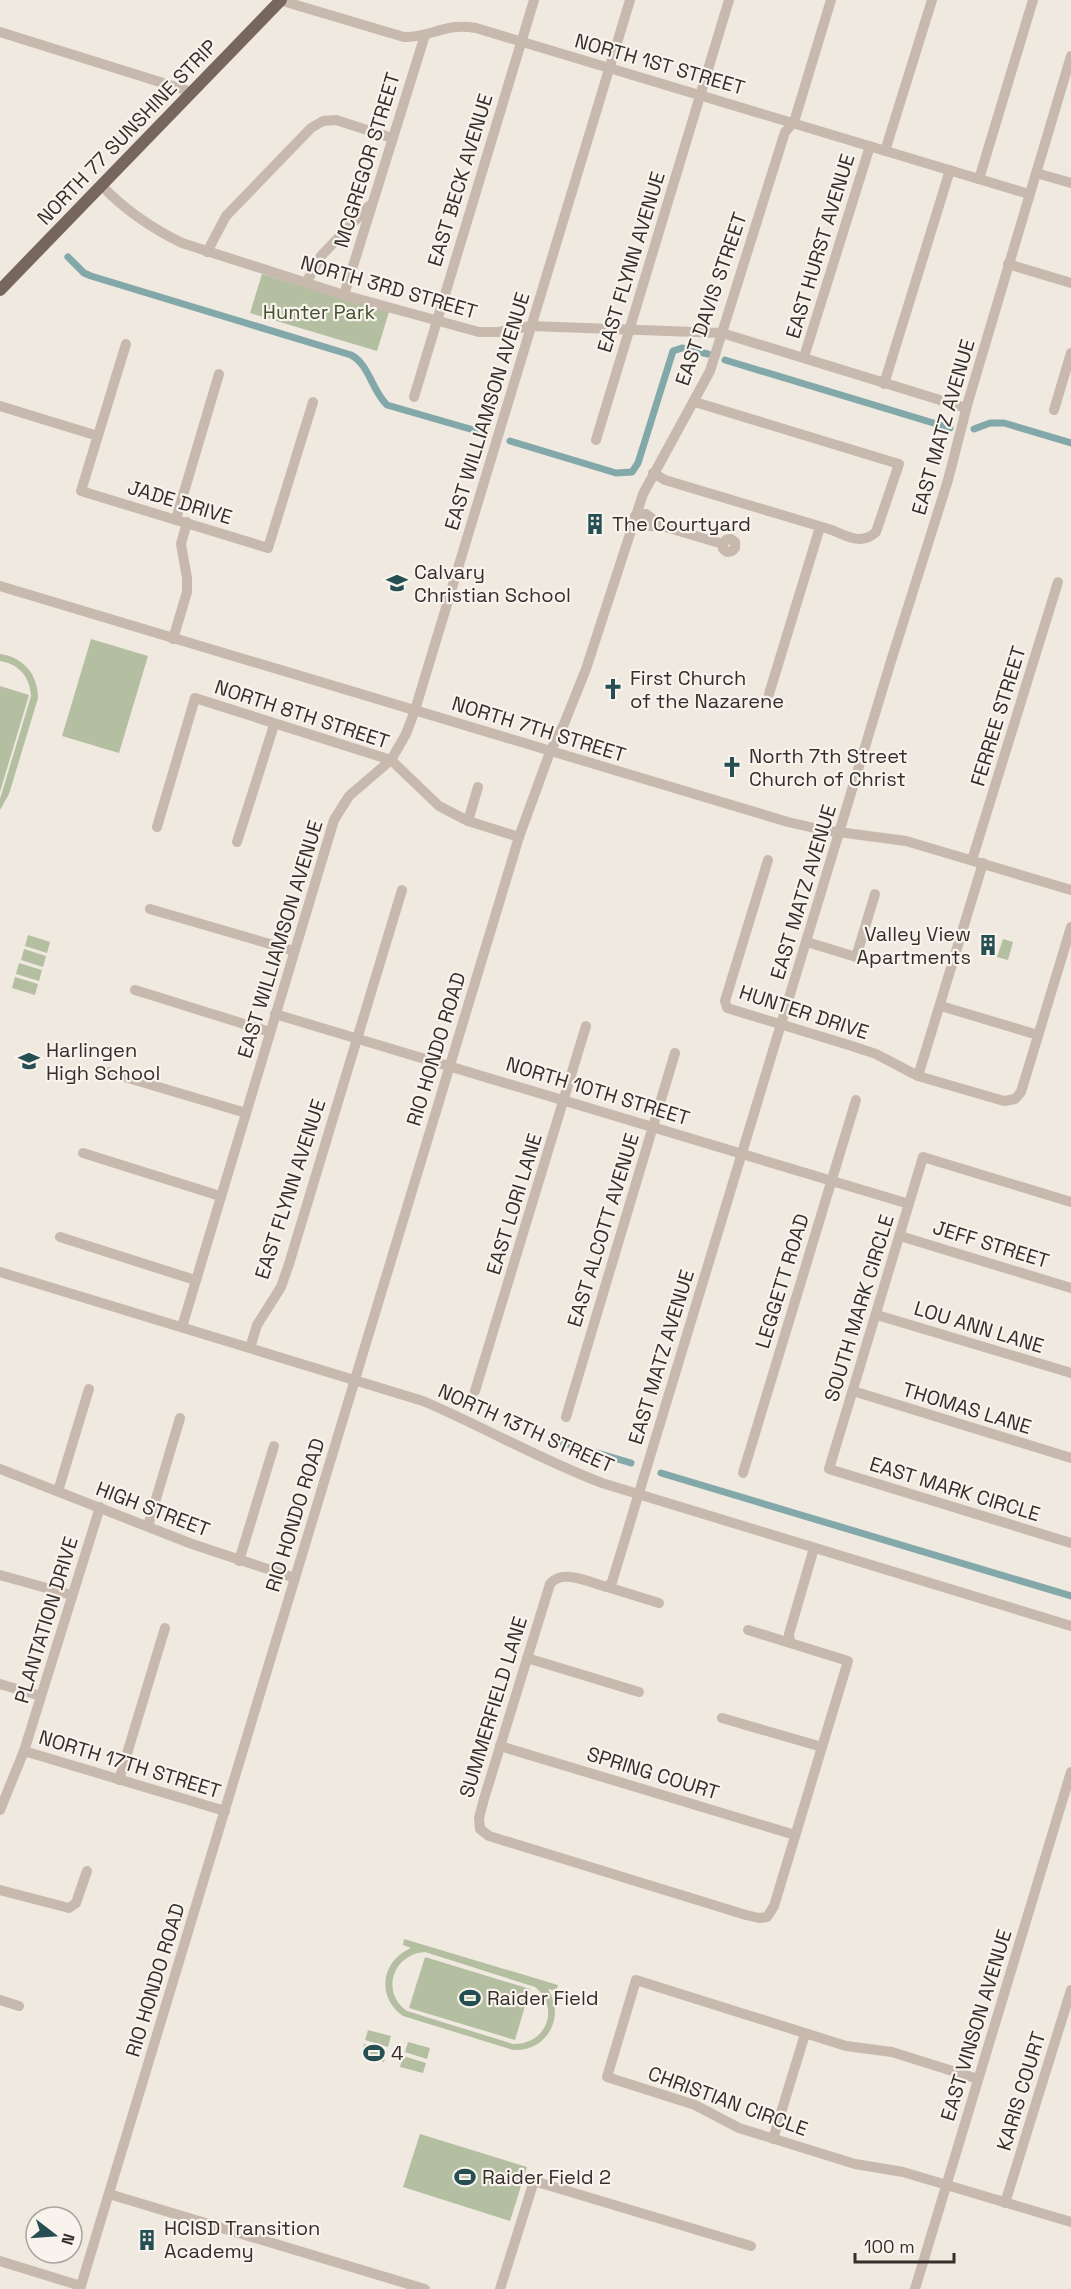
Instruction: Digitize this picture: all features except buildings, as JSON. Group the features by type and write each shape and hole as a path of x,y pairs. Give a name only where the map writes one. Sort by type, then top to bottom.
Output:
{"main road":[{"name":"NORTH 77 SUNSHINE STRIP","path":"0,290 280,0"}],"street":[{"name":"NORTH 1ST STREET","path":"280,0 404,37 425,35 447,27 465,26 794,122 1029,194"},
{"name":"EAST BECK AVENUE","path":"414,397 534,0"},
{"name":"EAST WILLIAMSON AVENUE","path":"182,1327 334,820 349,796 391,760 406,734 415,710 630,0"},
{"name":"EAST FLYNN AVENUE","path":"596,440 729,0"},
{"name":"EAST DAVIS STREET","path":"550,752 586,669 635,516 654,473 710,371 785,132 794,122 831,0"},
{"path":"885,151 932,0"},
{"path":"979,179 1033,0"},
{"path":"0,32 192,92"},
{"name":"MCGREGOR STREET","path":"344,295 425,35"},
{"name":"EAST MATZ AVENUE","path":"638,1495 948,480 966,408 1071,56"},
{"path":"207,252 226,216 311,128 323,121 336,120 392,138"},
{"name":"EAST HURST AVENUE","path":"804,357 870,146"},
{"path":"884,384 950,170"},
{"path":"1036,173 1071,183"},
{"name":"NORTH 3RD STREET","path":"102,186 119,204 157,231 207,252 344,295 436,320 486,332 531,326 628,332 722,333 966,408"},
{"path":"306,283 321,256 372,204"},
{"path":"1008,264 1071,283"},
{"path":"0,406 98,436 126,344"},
{"path":"1054,410 1071,353"},
{"path":"176,519 219,374"},
{"name":"JADE DRIVE","path":"98,436 81,491 268,548 313,402"},
{"path":"654,473 665,480 854,538 866,539 876,532 899,464 695,402"},
{"path":"635,516 647,527 662,526 723,544"},
{"path":"173,639 187,592 181,544 187,522"},
{"path":"769,694 820,527"},
{"name":"FERREE STREET","path":"918,1076 941,1006 978,862 1058,582"},
{"name":"NORTH 7TH STREET","path":"0,586 788,822 840,832 900,839 1071,890"},
{"name":"NORTH 8TH STREET","path":"157,827 195,698 274,725 391,760 439,806 468,821 519,837"},
{"path":"237,842 274,725"},
{"name":"RIO HONDO ROAD","path":"81,2288 519,837 550,752"},
{"path":"468,821 478,787"},
{"name":"HUNTER DRIVE","path":"768,860 725,1005 730,1011 876,1054 918,1076 1004,1101 1015,1099 1021,1092 1038,1035"},
{"name":"EAST FLYNN AVENUE","path":"250,1348 257,1325 280,1287 289,1264 402,890"},
{"path":"807,942 856,957 875,894"},
{"path":"150,909 294,951"},
{"path":"941,1006 1038,1035 1071,927"},
{"path":"135,990 270,1032"},
{"name":"NORTH 10TH STREET","path":"275,1014 909,1204"},
{"name":"EAST LORI LANE","path":"476,1391 586,1026"},
{"name":"EAST ALCOTT AVENUE","path":"566,1417 675,1053"},
{"path":"108,1072 246,1113"},
{"name":"LEGGETT ROAD","path":"743,1473 856,1100"},
{"path":"83,1153 220,1196"},
{"name":"SOUTH MARK CIRCLE","path":"829,1469 923,1157 1071,1202"},
{"name":"JEFF STREET","path":"900,1236 1071,1288"},
{"path":"60,1237 195,1280"},
{"name":"NORTH 13TH STREET","path":"0,1272 423,1401 468,1420 563,1468 638,1495 1071,1626"},
{"name":"LOU ANN LANE","path":"877,1315 1071,1373"},
{"path":"58,1491 89,1389"},
{"name":"THOMAS LANE","path":"853,1391 1071,1458"},
{"path":"148,1526 180,1418"},
{"path":"239,1561 274,1446"},
{"name":"HIGH STREET","path":"0,1468 239,1561 295,1578"},
{"name":"EAST MARK CIRCLE","path":"829,1469 1071,1543"},
{"path":"638,1495 612,1582 607,1587 659,1603"},
{"name":"PLANTATION DRIVE","path":"0,1810 3,1796 24,1751 100,1507"},
{"path":"790,1642 789,1634 814,1548"},
{"path":"0,1575 72,1595"},
{"name":"SUMMERFIELD LANE","path":"607,1587 565,1576 554,1579 548,1590 479,1818 480,1829 489,1836 593,1869 764,1918 772,1910 795,1835"},
{"path":"119,1780 165,1628"},
{"path":"748,1630 848,1661 795,1835"},
{"path":"527,1658 639,1692"},
{"path":"0,1684 41,1696"},
{"path":"722,1718 822,1747"},
{"name":"SPRING COURT","path":"500,1746 795,1835"},
{"name":"NORTH 17TH STREET","path":"24,1751 225,1811"},
{"name":"EAST VINSON AVENUE","path":"915,2289 1071,1772"},
{"path":"0,1890 69,1908 76,1903 87,1871"},
{"name":"CHRISTIAN CIRCLE","path":"805,2034 636,1980 607,2077 695,2105 739,2128 773,2139 855,2164 903,2172 1071,2222"},
{"name":"KARIS COURT","path":"1005,2203 1071,1990"},
{"path":"0,2000 19,2006"},
{"path":"773,2139 805,2034 857,2049 892,2052 978,2079"},
{"path":"500,2289 534,2181 751,2246"},
{"path":"109,2194 425,2289"},
{"path":"0,2261 81,2288"}],"green space":[{"name":"Hunter Park","path":"262,274 389,312 377,351 250,313"},
{"path":"91,639 148,656 119,753 62,736"},
{"path":"0,654 16,659 28,668 35,681 38,698 9,794 0,810 0,799 31,696 26,677 18,668 0,661"},
{"path":"0,686 29,695 0,792"},
{"path":"28,935 50,942 47,953 25,946"},
{"path":"1003,939 1013,942 1008,960 997,957"},
{"path":"24,949 46,956 43,967 21,960"},
{"path":"19,963 42,970 39,981 16,974"},
{"path":"15,977 38,984 35,995 12,988"},
{"path":"404,1939 558,1985 556,1991 548,1989 555,2011 550,2031 535,2045 513,2050 403,2016 394,2008 389,1999 386,1980 393,1961 411,1948 403,1945","holes":["425,1952 535,1987 547,2005 546,2024 534,2038 524,2043 513,2044 407,2011 399,2003 392,1985 394,1975 405,1959"]},
{"name":"Raider Field","path":"425,1957 530,1989 515,2040 409,2008"},
{"path":"368,2030 391,2036 388,2047 365,2040"},
{"path":"408,2042 430,2048 427,2059 405,2052"},
{"name":"4","path":"364,2044 387,2051 384,2062 361,2055"},
{"path":"403,2056 426,2063 423,2073 400,2067"},
{"name":"Raider Field 2","path":"420,2134 527,2167 510,2221 403,2187"}],"waterway":[{"path":"68,257 84,273 91,276 351,355 362,365 387,405 484,433"},
{"path":"510,441 616,473 632,472 638,463 673,351 682,348 708,354"},
{"path":"725,360 950,428"},
{"path":"974,429 990,423 1004,423 1071,443"},
{"path":"554,1440 631,1463"},
{"path":"661,1473 1071,1596"}],"place":[{"name":"The Courtyard","path":"595,524"},
{"name":"Calvary Christian School","path":"397,583"},
{"name":"First Church of the Nazarene","path":"613,689"},
{"name":"North 7th Street Church of Christ","path":"732,767"},
{"name":"Valley View Apartments","path":"988,945"},
{"name":"Harlingen High School","path":"29,1061"},
{"name":"Raider Field","path":"470,1998"},
{"name":"4","path":"374,2053"},
{"name":"Raider Field 2","path":"465,2177"},
{"name":"HCISD Transition Academy","path":"147,2240"}]}
